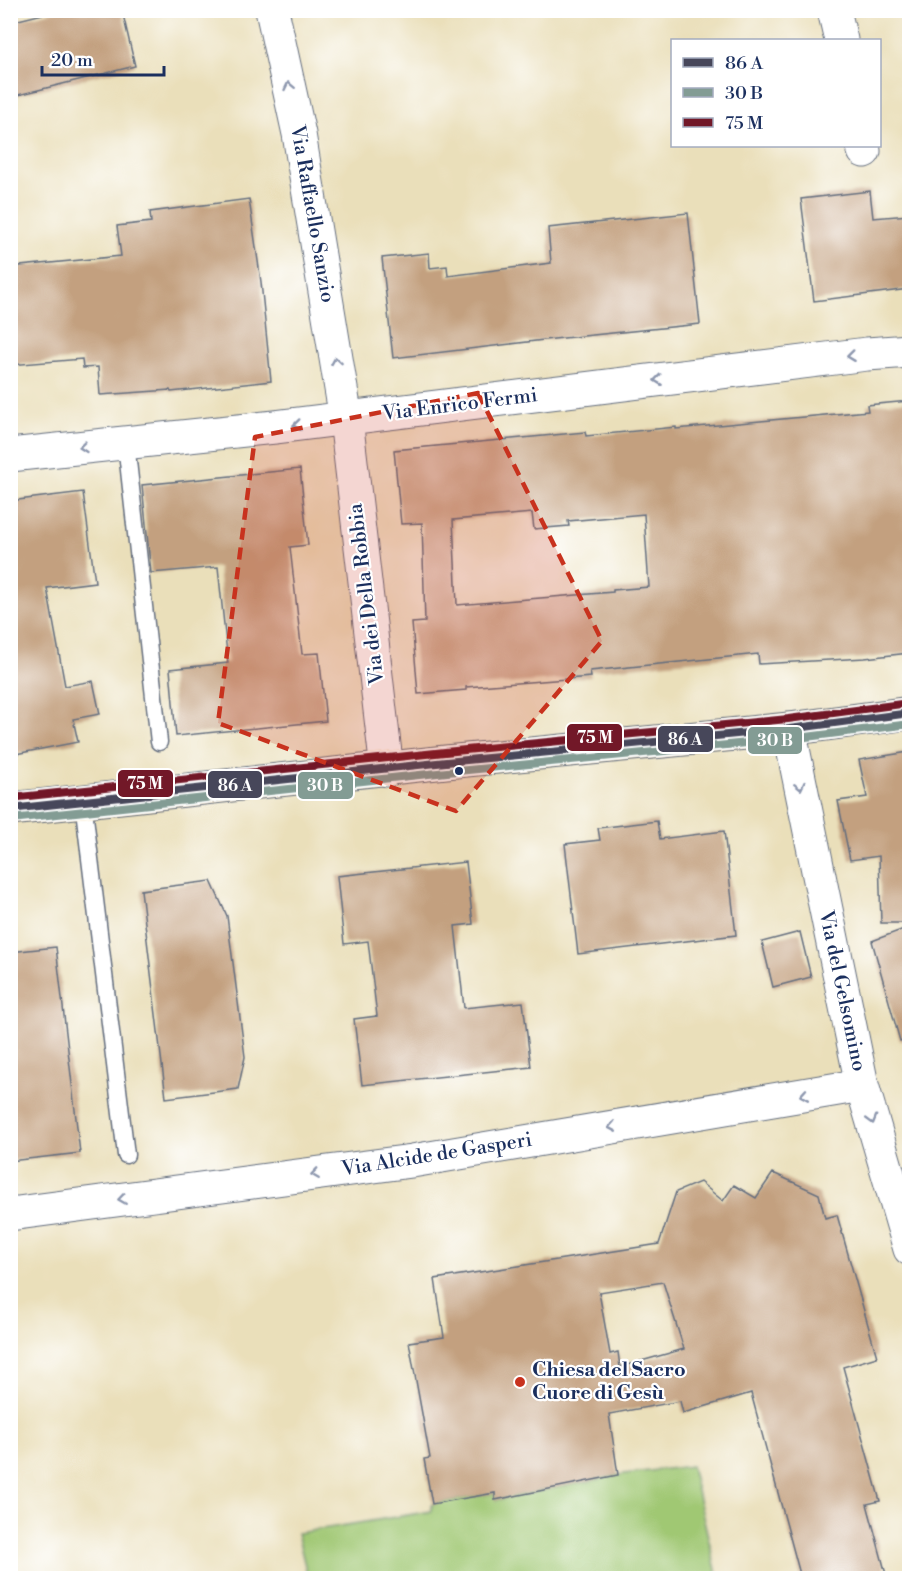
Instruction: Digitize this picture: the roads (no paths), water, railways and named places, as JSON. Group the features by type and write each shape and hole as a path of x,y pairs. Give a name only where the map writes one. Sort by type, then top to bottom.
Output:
{"street":[{"name":"Via Raffaello Sanzio","path":"272,10 299,134 346,418"},
{"path":"834,10 841,39"},
{"name":"Via Enrico Fermi","path":"10,455 346,418 867,354 909,351"},
{"name":"Via dei Della Robbia","path":"346,418 387,770"},
{"path":"10,809 446,762 789,729 909,713"},
{"name":"Via del Gelsomino","path":"789,729 862,1085 909,1249"},
{"name":"Via Alcide de Gasperi","path":"10,1214 412,1161 862,1085"}],"lane":[{"path":"126,443 159,742"},
{"path":"83,801 126,1155"}],"place":[{"name":"Chiesa del Sacro Cuore di Gesù","path":"520,1382"}]}
